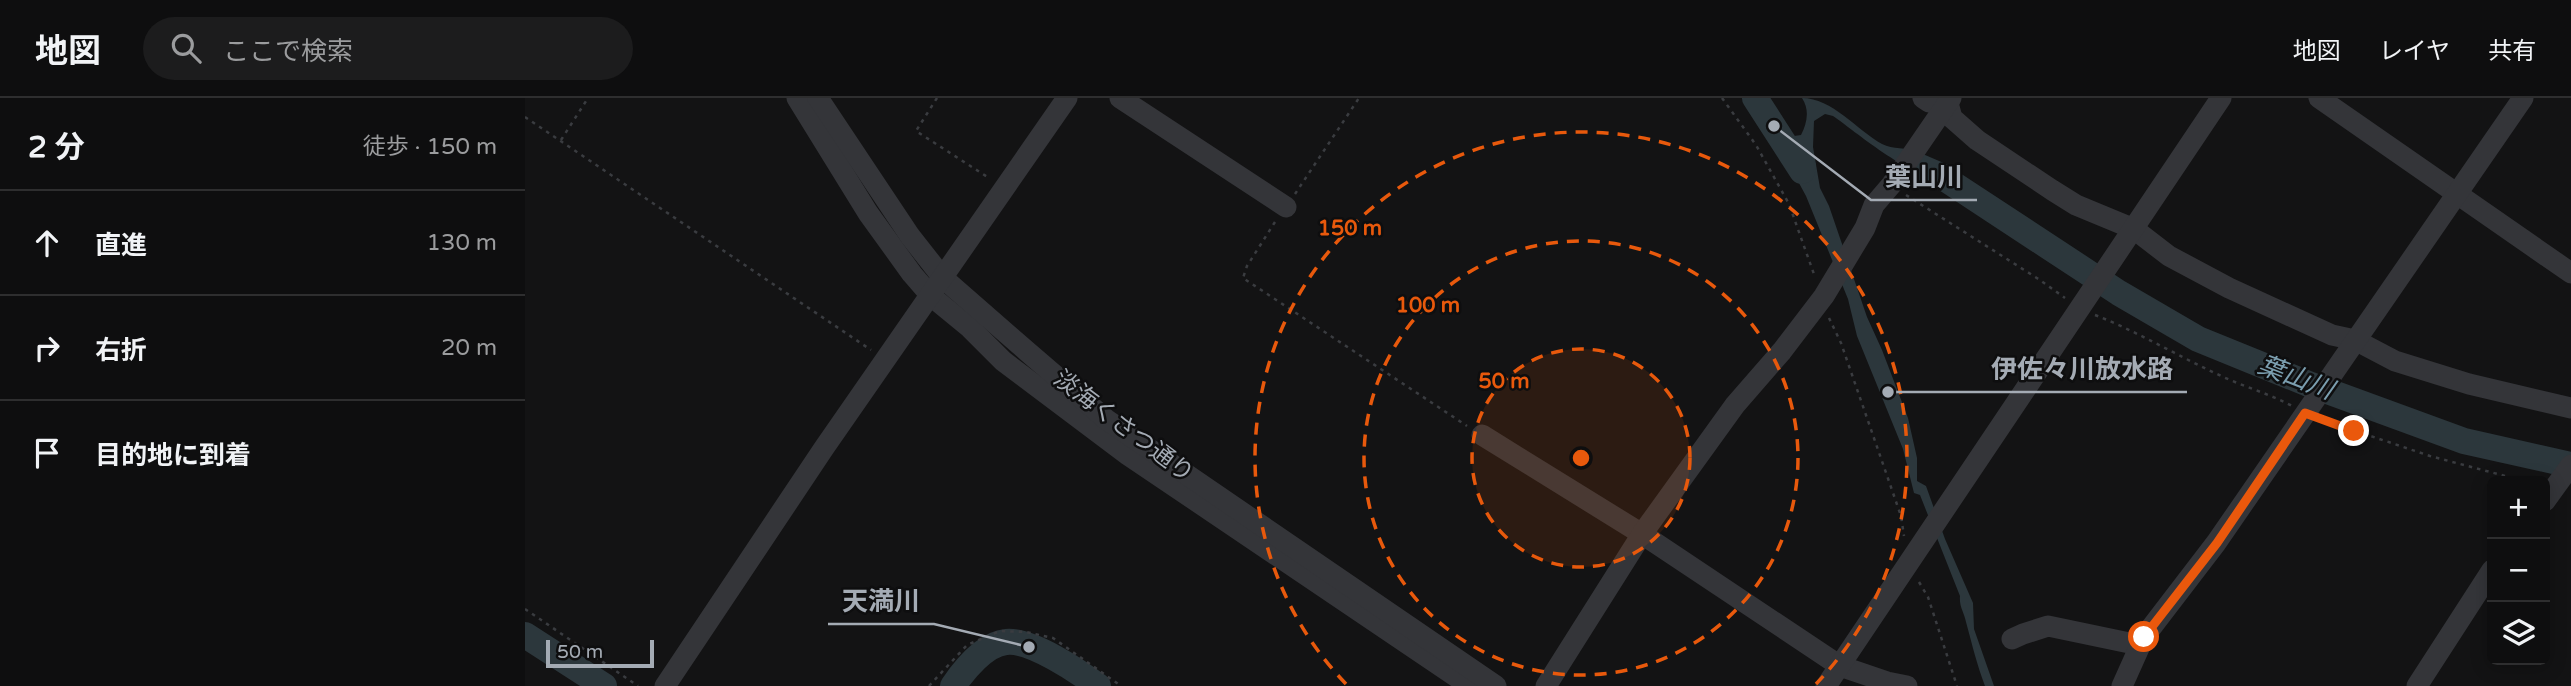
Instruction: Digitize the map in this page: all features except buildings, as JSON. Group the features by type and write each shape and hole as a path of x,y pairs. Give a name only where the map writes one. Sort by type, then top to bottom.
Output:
{"street":[{"name":"淡海くさつ通り","path":"797,98 868,213 931,296 970,328 1003,361 1128,455 1470,686"},
{"name":"淡海くさつ通り","path":"818,98 910,236 943,278 1107,420 1496,686"},
{"path":"665,686 885,360 1067,98"},
{"path":"1119,98 1286,207"},
{"path":"1923,98 1929,102 1949,101"},
{"path":"1826,686 2221,98"},
{"path":"2319,98 2571,273"},
{"path":"2122,686 2139,645 2217,543 2523,98"},
{"path":"1546,686 1642,534 1735,405 1782,351 1821,300 1862,233 1874,205 1949,101"},
{"path":"1949,101 1952,118 1988,147 2076,205 2134,229 2169,256 2229,288 2332,335 2429,373 2571,408"},
{"path":"1482,435 1642,534 1840,666 1907,686"},
{"path":"2550,494 2571,466"},
{"path":"2417,686 2487,578"},
{"path":"2012,639 2048,626 2139,645"}],"path":[{"path":"561,140 588,98"},
{"path":"937,98 916,131 1005,188"},
{"path":"1359,98 1261,242 1243,278 1482,435"},
{"path":"1722,98 1756,145 1789,204 1814,270 1821,300 1841,343 1957,686"},
{"path":"525,117 885,360"},
{"path":"1890,186 2041,280 2080,309 2117,324 2233,382 2430,456 2505,476"},
{"path":"525,609 638,686"},
{"path":"929,686 967,645 1000,631 1026,632 1053,638 1121,686"}],"shaded area":[{"path":"1802,98 1824,103 1882,144 1918,153 1948,176 1935,177 1905,166 1833,116 1825,114 1814,121 1813,147 1820,188 1829,206 1867,317 1908,418 1917,458 1917,481 1926,486 1945,539 1973,603 1974,629 1994,686 1985,686 1960,596 1920,495 1914,493 1903,449 1857,336 1848,299 1806,196 1781,150 1794,136 1801,135 1807,112"}],"waterway":[{"name":"葉山川","path":"1755,98 1802,171 1803,167"},
{"name":"葉山川","path":"1913,164 1941,176 2119,293 2198,339 2311,385 2464,441 2571,465"},
{"path":"525,635 604,686"},
{"path":"953,686 969,666 990,647 1006,642 1016,642 1041,651 1098,686"}],"place":[{"name":"葉山川","path":"1774,126"},
{"name":"伊佐々川放水路","path":"1888,392"},
{"name":"天満川","path":"1029,647"}],"route":[{"path":"2144,637 2217,543 2305,413 2354,431"}]}
